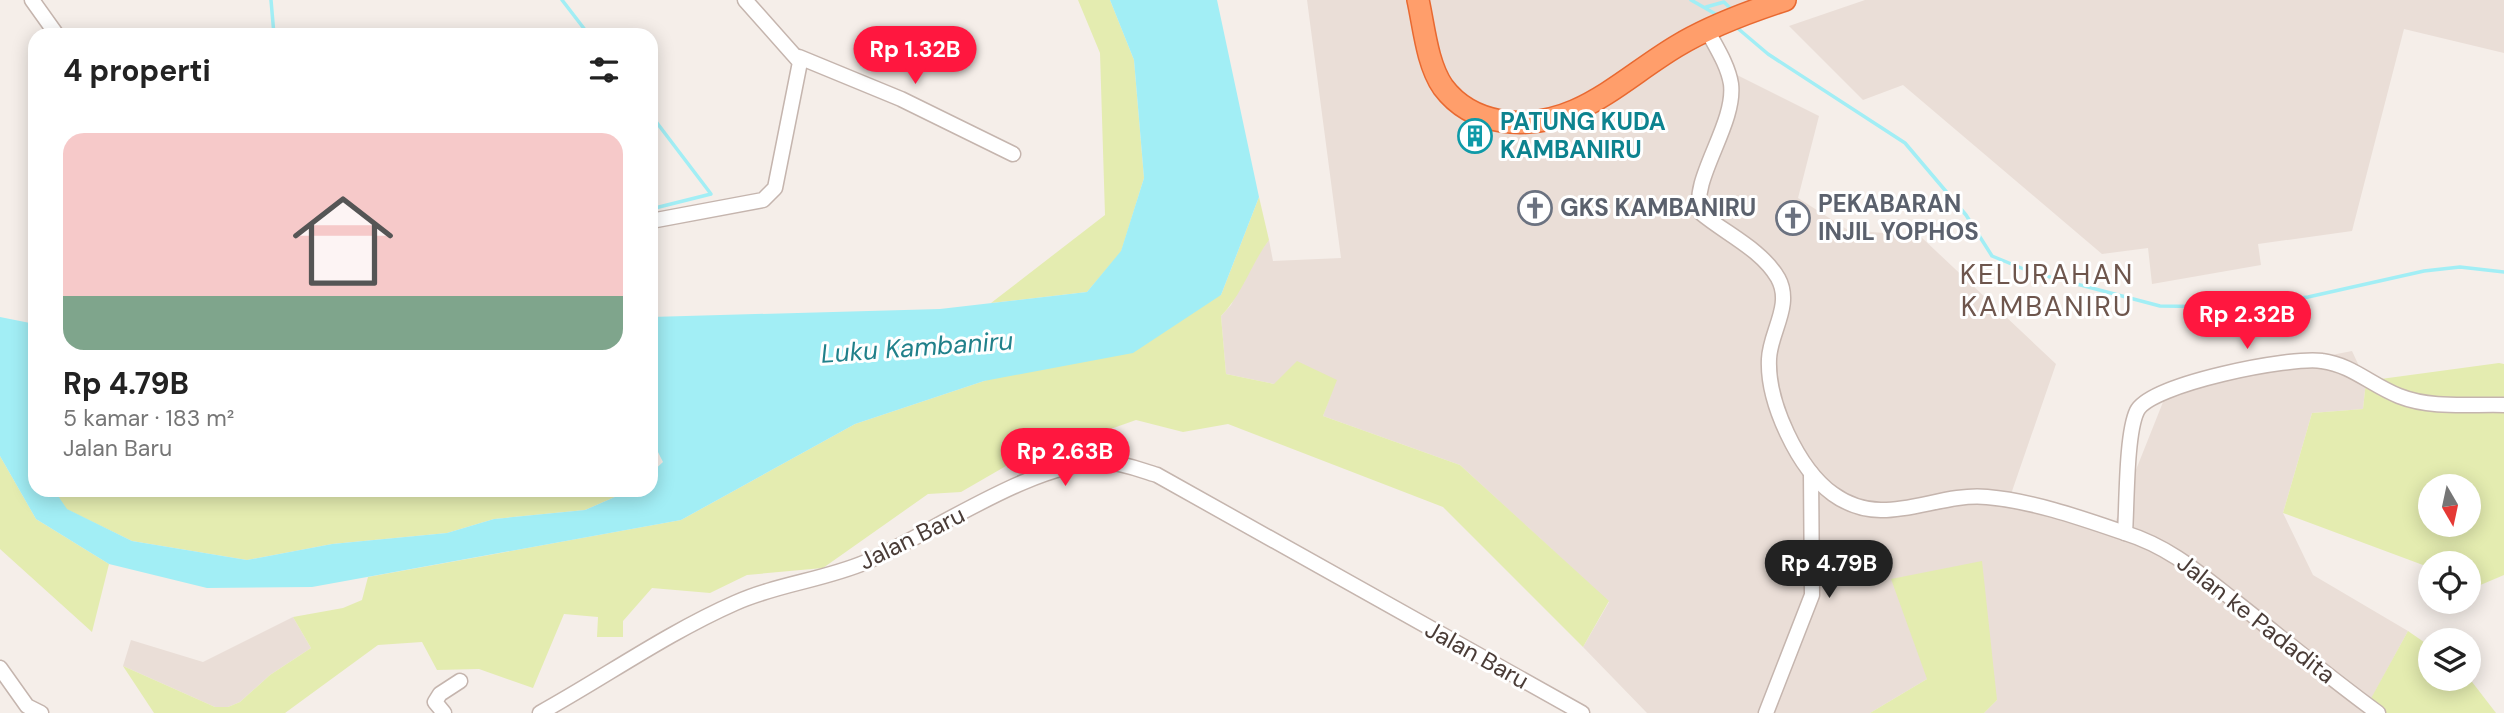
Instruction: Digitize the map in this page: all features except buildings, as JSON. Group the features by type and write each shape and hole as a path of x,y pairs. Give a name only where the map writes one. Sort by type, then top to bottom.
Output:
{"highway":[{"path":"1418,0 1442,85 1455,101 1482,118 1522,123 1546,121 1568,115 1604,97 1658,58 1711,28 1785,0"}],"street":[{"path":"32,0 52,28"},
{"path":"746,0 799,57 901,99 1013,154"},
{"name":"Jalan ke Padadita","path":"1711,28 1731,83 1730,107 1702,184 1699,206 1711,221 1766,261 1779,279 1783,307 1769,357 1770,381 1779,414 1811,473 1834,495 1868,510 1887,512 1964,496 2011,500 2125,533 2162,547 2196,568 2378,713"},
{"path":"658,220 764,200 771,195 800,67 799,57"},
{"path":"2125,533 2133,421 2141,404 2160,393 2265,365 2318,360 2351,368 2398,396 2418,402 2504,405"},
{"name":"Jalan Baru","path":"540,713 598,681 645,650 734,603 867,562 1017,485 1104,462 1127,465 1157,475 1582,713"},
{"path":"1766,713 1812,594 1811,473"},
{"path":"0,668 31,712"},
{"path":"444,713 435,702 440,694 460,681"}],"shaded area":[{"path":"1307,0 1788,0 1713,35 1737,75 1819,116 1798,198 1848,230 1920,236 2056,364 2010,497 2114,525 2169,387 2352,351 2366,381 2363,409 2312,413 2283,513 2313,575 2408,631 2370,701 2384,713 1984,713 1997,700 1927,679 1870,713 1647,713 1583,647 1609,602 1460,465 1323,416 1336,380 1274,384 1226,374 1221,316 1231,305 1253,261 1269,240 1273,261 1341,258"},
{"path":"1865,0 2504,0 2504,53 2404,29 2352,231 2258,244 2261,265 2152,284 2148,248 2102,254 1903,85 1863,100 1789,26"},
{"path":"293,617 311,648 270,675 240,702 228,707 215,707 123,666 131,640 203,662"}],"green space":[{"path":"1078,0 1110,0 1134,60 1144,178 1121,252 1087,292 991,303 1105,215 1100,53"},
{"path":"1259,197 1269,240 1235,299 1221,316 1226,374 1274,384 1297,361 1337,380 1323,416 1460,465 1609,601 1583,647 1443,507 1228,424 1183,432 1136,420 1006,466 961,492 928,494 823,568 747,575 710,593 652,588 623,621 623,637 597,637 598,617 564,614 533,688 479,669 437,670 422,642 378,645 285,713 154,713 123,666 215,707 228,707 240,702 270,675 311,648 293,617 343,608 362,600 368,577 681,520 855,424 984,381 1221,295"},
{"path":"2504,364 2504,575 2481,585 2481,551 2418,551 2418,563 2283,513 2312,413 2363,409 2366,381"},
{"path":"0,456 36,519 109,564 92,632 0,549"},
{"path":"58,497 615,497 585,510 494,519 447,533 332,544 247,560 132,541 66,509"},
{"path":"1982,561 1997,700 1984,713 1870,713 1927,679 1891,579"},
{"path":"2408,631 2418,638 2418,691 2479,691 2496,713 2384,713 2369,702"}],"water":[{"name":"Luku Kambaniru","path":"1110,0 1217,0 1259,197 1221,295 1133,353 984,381 855,424 681,520 312,587 207,588 109,564 36,519 0,456 0,317 28,323 28,497 59,497 67,509 132,541 247,560 332,544 447,533 494,519 585,510 615,497 658,497 658,467 663,462 658,452 658,317 940,309 1087,292 1121,251 1144,178 1134,60"}],"waterway":[{"path":"271,0 273,28"},
{"path":"562,0 584,28"},
{"path":"1691,0 1719,16"},
{"path":"1706,7 1724,2 1731,9"},
{"path":"1735,26 1768,54 1905,143 1966,215 1992,256 2031,272 2160,306 2229,307 2308,297 2424,271 2460,267 2504,272"},
{"path":"658,124 711,194 658,207"}],"place":[{"name":"PATUNG KUDA KAMBANIRU","path":"1475,136"},
{"name":"GKS KAMBANIRU","path":"1535,208"},
{"name":"PEKABARAN INJIL YOPHOS","path":"1793,218"}],"district":[{"name":"KELURAHAN KAMBANIRU","path":"2047,290"}]}
